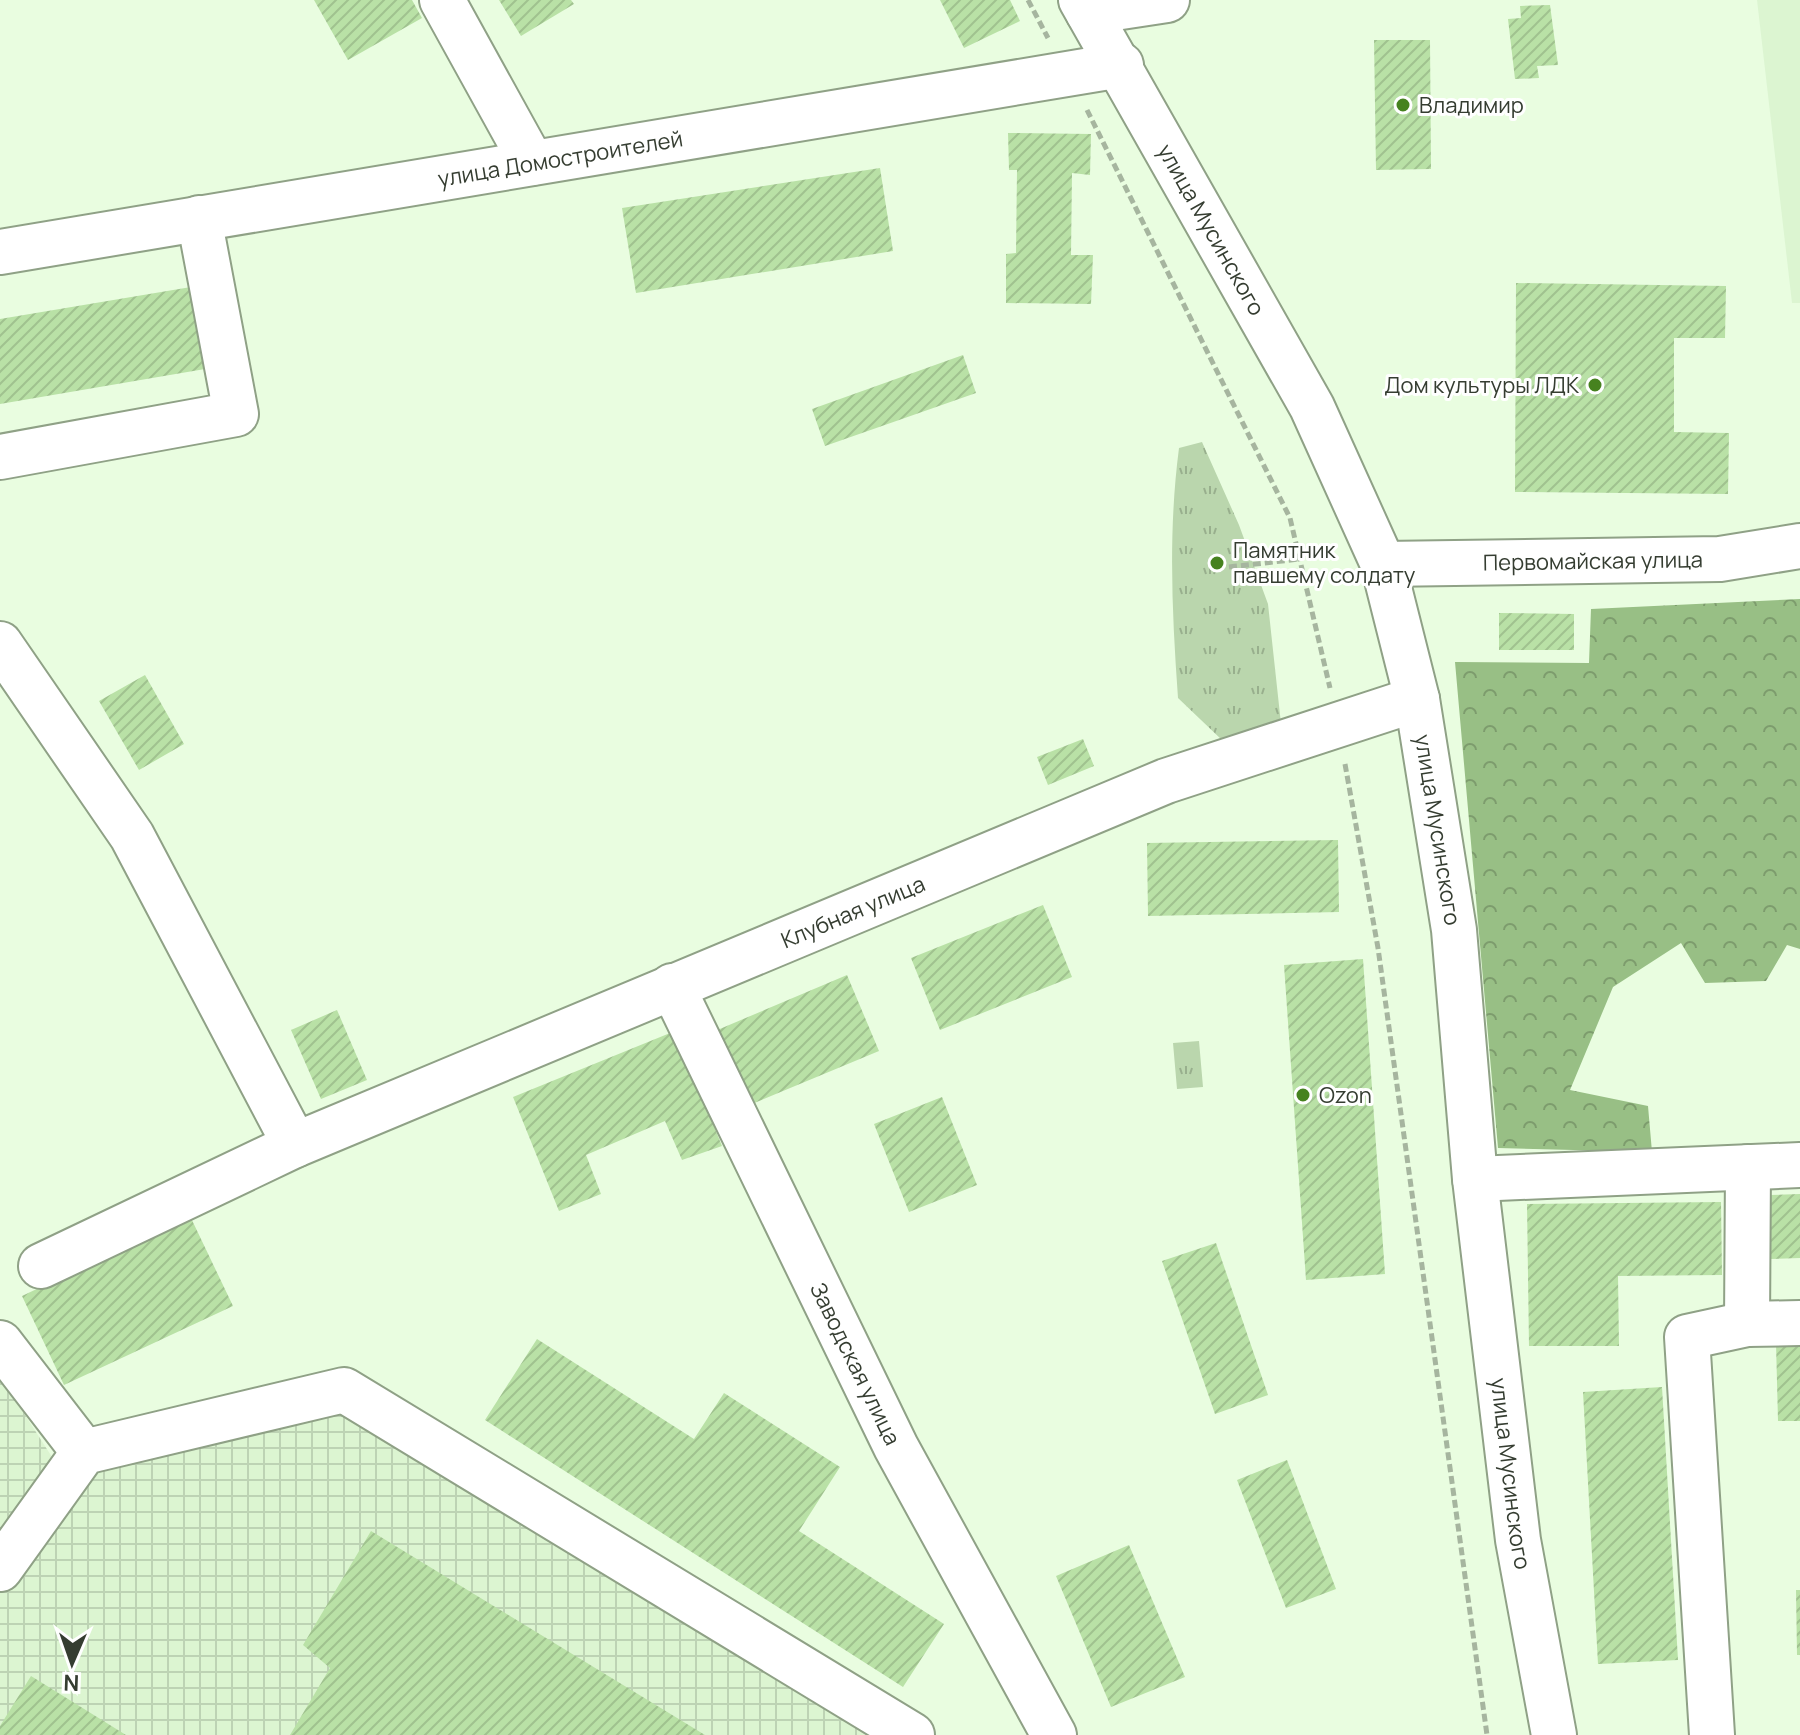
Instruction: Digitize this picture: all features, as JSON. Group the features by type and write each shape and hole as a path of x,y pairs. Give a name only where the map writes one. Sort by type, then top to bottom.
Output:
{"street":[{"path":"442,0 532,163"},
{"path":"1085,6 1167,0"},
{"name":"улица Мусинского","path":"1085,6 1312,407 1383,564 1417,699 1454,930 1475,1179 1518,1540 1554,1735"},
{"name":"улица Домостроителей","path":"0,252 1121,65"},
{"path":"0,457 236,414 199,218"},
{"name":"Первомайская улица","path":"1383,564 1720,559 1800,546"},
{"path":"0,644 132,836 295,1145"},
{"name":"Клубная улица","path":"41,1266 295,1145 1166,781 1417,699"},
{"name":"Заводская улица","path":"672,986 896,1447 1054,1735"},
{"path":"1475,1179 1800,1165"},
{"path":"1747,1324 1748,1167"},
{"path":"1712,1735 1687,1337 1747,1324 1800,1323"},
{"path":"0,1343 84,1452"},
{"path":"0,1569 84,1452 344,1390 912,1735"}],"path":[{"path":"1028,0 1069,74 1290,518 1338,725 1378,948 1487,1735"},
{"path":"1229,567 1300,559"}],"shaded area":[{"path":"1757,0 1800,0 1800,303 1792,303"},
{"path":"0,1376 61,1471 343,1411 869,1735 0,1735"}],"green space":[{"path":"1202,442 1239,525 1268,604 1282,733 1223,741 1178,698 1172,573 1176,479 1179,448"},
{"path":"1800,599 1800,949 1787,945 1766,981 1705,983 1681,943 1613,987 1570,1090 1648,1106 1652,1152 1498,1148 1455,662 1589,663 1591,609"},
{"path":"1199,1041 1203,1087 1177,1089 1173,1043"}],"building":[{"path":"314,0 412,0 422,18 348,60"},
{"path":"499,0 571,0 574,4 521,36"},
{"path":"940,0 1010,0 1020,21 964,48"},
{"path":"1550,5 1558,65 1537,66 1539,78 1515,79 1508,19 1521,18 1520,6"},
{"name":"Владимир","path":"1374,40 1430,40 1431,169 1376,170"},
{"path":"1008,133 1091,134 1090,175 1072,173 1071,255 1093,255 1091,304 1006,303 1006,254 1016,253 1017,170 1009,170"},
{"path":"880,168 893,251 636,293 622,208"},
{"name":"Дом культуры ЛДК","path":"1516,283 1726,286 1725,338 1674,338 1674,432 1729,433 1728,494 1515,492"},
{"path":"191,287 205,369 0,404 0,319"},
{"path":"963,355 976,393 825,446 812,409"},
{"path":"1499,613 1574,614 1574,650 1499,650"},
{"path":"145,675 184,744 139,770 99,701"},
{"path":"1083,739 1094,766 1048,785 1037,757"},
{"path":"1338,840 1339,912 1148,916 1147,843"},
{"path":"1043,905 1072,977 940,1030 911,958"},
{"path":"1363,959 1385,1274 1306,1280 1284,965"},
{"path":"847,975 879,1051 747,1106 715,1031"},
{"path":"337,1010 367,1080 321,1099 291,1030"},
{"path":"675,1031 722,1146 682,1160 665,1121 586,1155 601,1194 559,1211 513,1097"},
{"path":"942,1097 977,1185 909,1212 874,1124"},
{"path":"1800,1194 1800,1258 1770,1259 1769,1195"},
{"path":"1721,1202 1722,1275 1618,1276 1619,1346 1529,1346 1527,1204"},
{"path":"190,1216 233,1306 64,1385 22,1296"},
{"path":"1216,1243 1268,1395 1215,1414 1162,1261"},
{"path":"537,1339 694,1439 724,1393 840,1467 799,1531 944,1624 903,1687 485,1420"},
{"path":"1776,1343 1800,1343 1800,1421 1778,1421"},
{"path":"1662,1387 1678,1660 1598,1664 1583,1392"},
{"path":"1287,1460 1336,1589 1286,1608 1237,1480"},
{"path":"371,1531 705,1735 290,1735 330,1668 303,1645"},
{"path":"1129,1545 1185,1677 1111,1707 1056,1576"},
{"path":"1796,1590 1800,1590 1800,1655 1797,1655"},
{"path":"31,1676 126,1735 0,1735 0,1726"}],"place":[{"name":"Владимир","path":"1403,105"},
{"name":"Дом культуры ЛДК","path":"1595,385"},
{"name":"Памятник павшему солдату","path":"1217,563"},
{"name":"Ozon","path":"1303,1095"}]}
